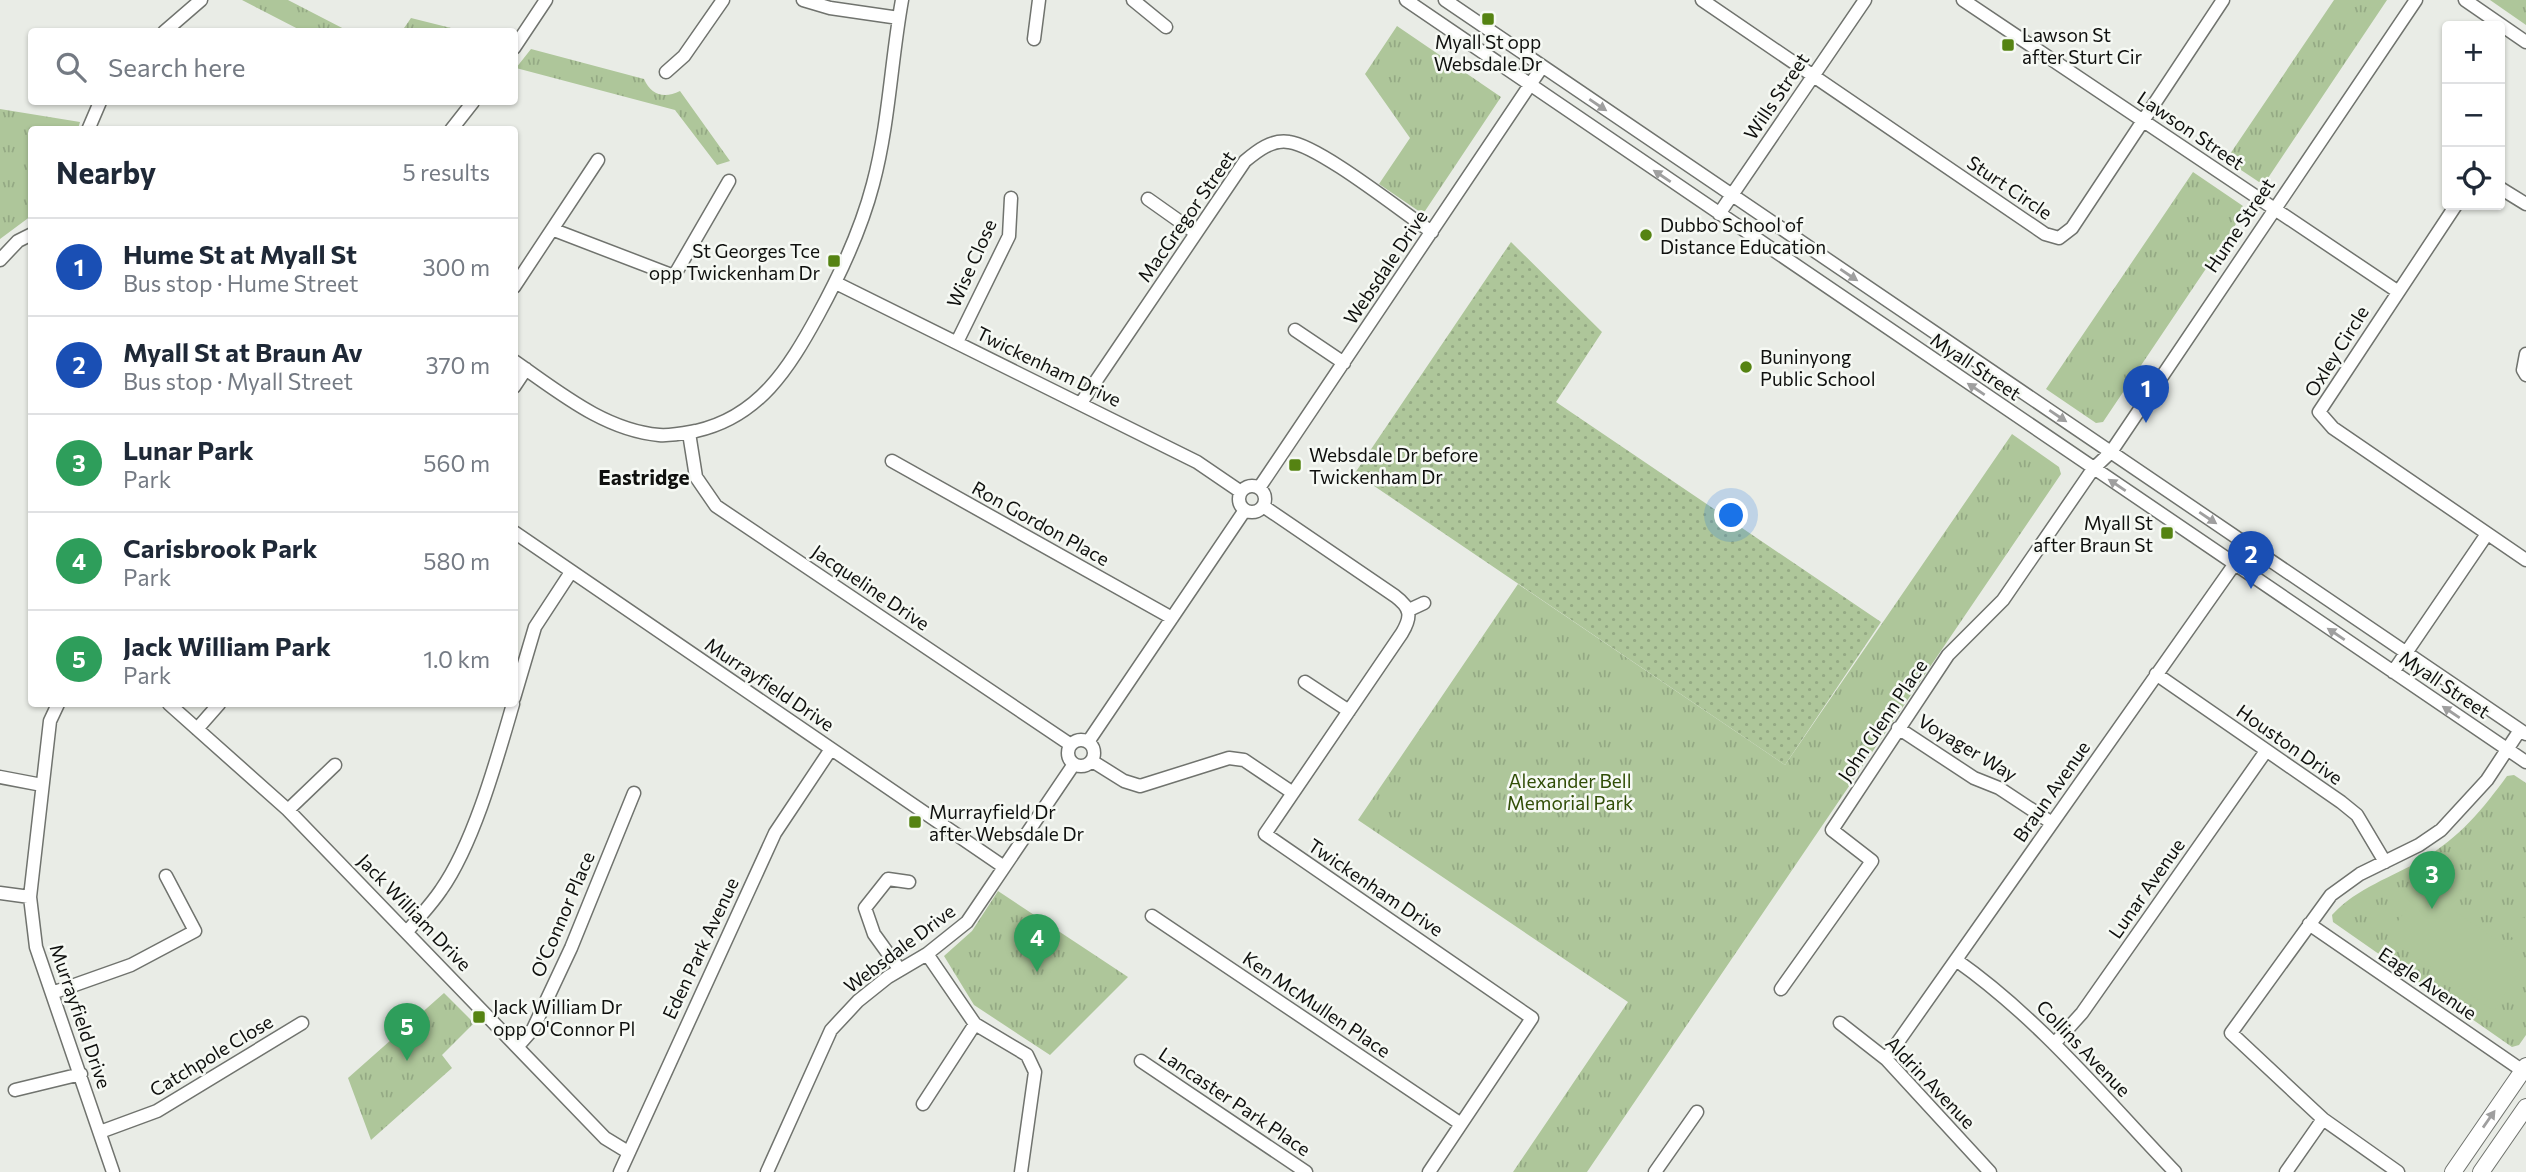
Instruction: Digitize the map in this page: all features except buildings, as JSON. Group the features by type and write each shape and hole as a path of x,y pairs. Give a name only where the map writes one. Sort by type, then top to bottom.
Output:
{"main road":[{"path":"2453,1172 2525,1070"},
{"path":"2480,1172 2526,1107"}],"street":[{"path":"169,28 201,0"},
{"path":"518,42 546,0"},
{"path":"666,72 684,56 723,0"},
{"path":"803,0 830,8 898,18"},
{"path":"518,364 606,421 661,436 714,427 745,412 770,390 792,363 836,283 859,232 874,182 902,0"},
{"path":"1034,39 1039,0"},
{"path":"1133,0 1166,27"},
{"name":"Myall Street","path":"1406,0 2526,762"},
{"name":"Myall Street","path":"1445,0 2523,732"},
{"name":"Sturt Circle","path":"1702,0 2045,234 2059,238 2072,228 2218,2"},
{"name":"Wills Street","path":"1719,214 1865,0"},
{"name":"Lawson Street","path":"1963,0 2397,291"},
{"name":"Hume Street","path":"2093,469 2111,452 2273,208 2416,0"},
{"path":"2465,0 2526,42"},
{"name":"Websdale Drive","path":"1259,488 1542,67"},
{"path":"90,126 99,105"},
{"path":"454,126 471,105"},
{"name":"MacGregor Street","path":"1081,403 1245,161 1273,143 1289,142 1318,154 1432,232"},
{"path":"518,281 598,160"},
{"path":"554,230 674,276 729,181"},
{"path":"2505,191 2526,204"},
{"name":"Wise Close","path":"957,342 1009,236 1011,198"},
{"path":"1148,199 1196,233"},
{"name":"Oxley Circle","path":"2453,210 2319,412 2333,428 2526,560"},
{"path":"0,260 18,241 28,236"},
{"name":"Twickenham Drive","path":"836,283 1197,462 1241,492"},
{"path":"1295,330 1344,363"},
{"path":"2526,354 2523,370 2526,375"},
{"path":"518,381 526,369"},
{"name":"Jacqueline Drive","path":"689,432 696,477 716,506 1070,745"},
{"name":"Ron Gordon Place","path":"892,461 1171,618"},
{"name":"John Glenn Place","path":"1781,989 1872,860 1832,830 1948,655 2003,600 2093,469"},
{"path":"1248,487 1259,488 1265,495 1263,506 1254,512 1245,510 1240,503 1241,492 1248,487"},
{"path":"1263,506 1395,596 1409,610 1424,603"},
{"path":"1088,742 1245,510"},
{"path":"2393,672 2487,534"},
{"name":"Murrayfield Drive","path":"518,536 1004,867"},
{"name":"Braun Avenue","path":"1886,1059 2248,545"},
{"path":"518,684 535,627 572,572"},
{"name":"Twickenham Drive","path":"1409,610 1408,624 1265,834 1532,1018 1429,1172"},
{"name":"Houston Drive","path":"2157,674 2357,815 2385,862"},
{"path":"1305,682 1349,711"},
{"name":"Murrayfield Drive","path":"57,707 50,721 30,897 36,947 113,1172"},
{"name":"Jack William Drive","path":"172,707 288,810 605,1138 628,1152"},
{"path":"197,729 216,707"},
{"path":"407,932 442,889 457,862 494,769 512,707"},
{"name":"Voyager Way","path":"1898,728 1975,778 1999,788 2052,822"},
{"path":"2398,1172 2323,1119 2231,1033 2309,924 2344,884 2420,845 2441,830 2466,806 2523,732"},
{"path":"1080,740 1088,742 1094,753 1092,761 1085,765 1074,764 1068,753 1070,745 1080,740"},
{"name":"Eden Park Avenue","path":"620,1172 775,833 831,749"},
{"name":"Lunar Avenue","path":"2054,1044 2082,1013 2266,751"},
{"path":"1092,761 1124,781 1140,786 1229,758 1244,760 1293,793"},
{"name":"Websdale Drive","path":"767,1172 831,1030 858,1001 927,954 967,922 1074,764"},
{"path":"288,810 335,765"},
{"path":"0,777 42,785"},
{"name":"O'Connor Place","path":"518,1046 533,1028 565,960 634,793"},
{"path":"52,993 131,965 195,931 166,876"},
{"path":"900,970 874,934 865,908 888,879 909,882"},
{"path":"0,893 30,897"},
{"name":"Ken McMullen Place","path":"1152,916 1461,1125"},
{"name":"Eagle Avenue","path":"2309,924 2525,1070"},
{"path":"927,954 975,1024 1027,1055 1035,1072 1021,1172"},
{"name":"Collins Avenue","path":"1956,960 1994,986 2054,1044 2175,1172"},
{"name":"Catchpole Close","path":"100,1132 157,1111 302,1023"},
{"name":"Aldrin Avenue","path":"1840,1023 1886,1059 1990,1172"},
{"path":"923,1104 975,1024"},
{"name":"Lancaster Park Place","path":"1142,1061 1306,1172"},
{"path":"15,1090 81,1074"},
{"path":"1655,1172 1697,1112"},
{"path":"2286,1172 2323,1119"}],"green space":[{"path":"242,0 288,0 342,28 296,28"},
{"path":"2334,0 2387,0 2266,181 2259,182 2226,160"},
{"path":"2490,0 2526,0 2526,25"},
{"path":"411,18 451,28 404,28"},
{"path":"1397,26 1501,97 1423,214 1379,184 1410,138 1365,74"},
{"path":"531,49 644,79 650,89 659,94 669,95 680,91 730,161 717,165 675,110 518,69"},
{"path":"0,109 80,122 79,126 28,126 28,218 0,239"},
{"path":"2193,172 2243,206 2244,212 2103,422 2096,423 2046,389"},
{"path":"1511,242 1602,332 1556,402 1881,622 1785,765 1355,473"},
{"name":"Alexander Bell Memorial Park","path":"2012,434 2059,467 2061,474 1587,1172 1513,1172 1628,1002 1358,820 1518,584 1785,765"},
{"path":"2514,775 2526,783 2526,1035 2519,1045 2512,1047 2333,922 2332,915 2364,890 2423,859 2448,842 2479,811 2507,776"},
{"path":"2421,888 2526,960 2494,1011 2387,937"},
{"path":"998,891 1128,977 1050,1055 974,1005 944,956 972,931"},
{"path":"2523,917 2526,919 2526,947 2510,936"},
{"path":"444,993 474,1023 442,1055 452,1068 371,1140 348,1078"}],"place":[{"name":"Myall St opp Websdale Dr","path":"1488,19"},
{"name":"Lawson St after Sturt Cir","path":"2008,45"},
{"name":"Dubbo School of Distance Education","path":"1646,235"},
{"name":"St Georges Tce opp Twickenham Dr","path":"834,261"},
{"name":"Buninyong Public School","path":"1746,367"},
{"name":"Hume St at Myall St","path":"2146,423"},
{"name":"Websdale Dr before Twickenham Dr","path":"1295,465"},
{"name":"Myall St after Braun St","path":"2167,533"},
{"name":"Myall St at Braun Av","path":"2251,589"},
{"name":"Murrayfield Dr after Websdale Dr","path":"915,822"},
{"name":"Lunar Park","path":"2432,909"},
{"name":"Carisbrook Park","path":"1037,972"},
{"name":"Jack William Dr opp O'Connor Pl","path":"479,1017"},
{"name":"Jack William Park","path":"407,1061"}],"district":[{"name":"Eastridge","path":"644,476"}]}
